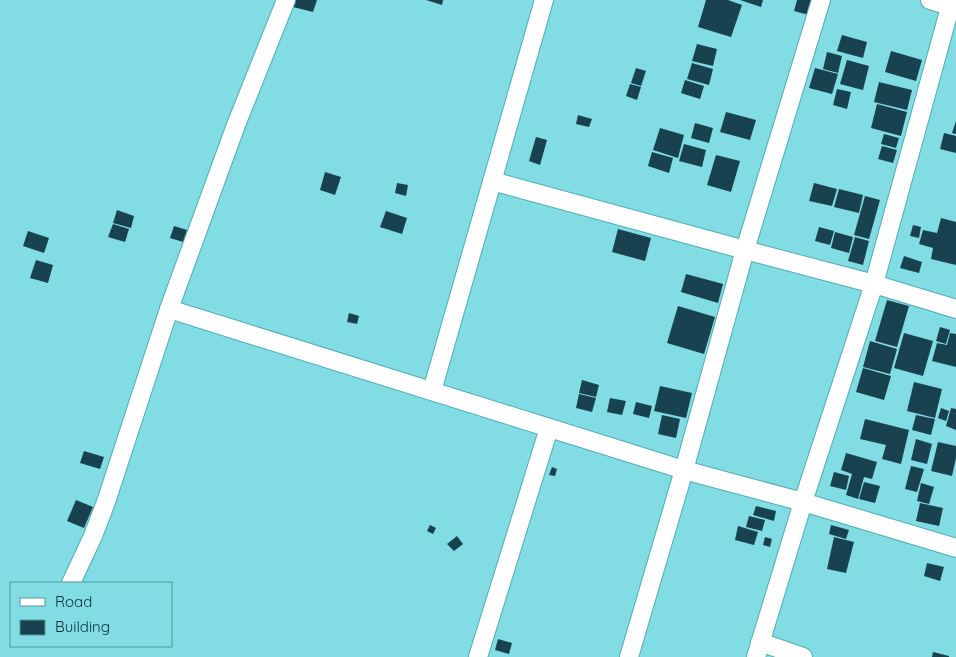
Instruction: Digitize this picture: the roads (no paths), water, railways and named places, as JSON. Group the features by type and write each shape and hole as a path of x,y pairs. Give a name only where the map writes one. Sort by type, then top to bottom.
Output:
{"street":[{"path":"71,582 106,502 169,309 236,125 286,0"},
{"path":"432,391 544,0"},
{"path":"629,657 684,470 745,250 821,0"},
{"path":"803,657 758,650 802,502 874,284 953,4 930,0"},
{"path":"492,181 874,284 956,309"},
{"path":"169,309 684,470 802,502 956,548"},
{"path":"478,657 549,428"}]}
